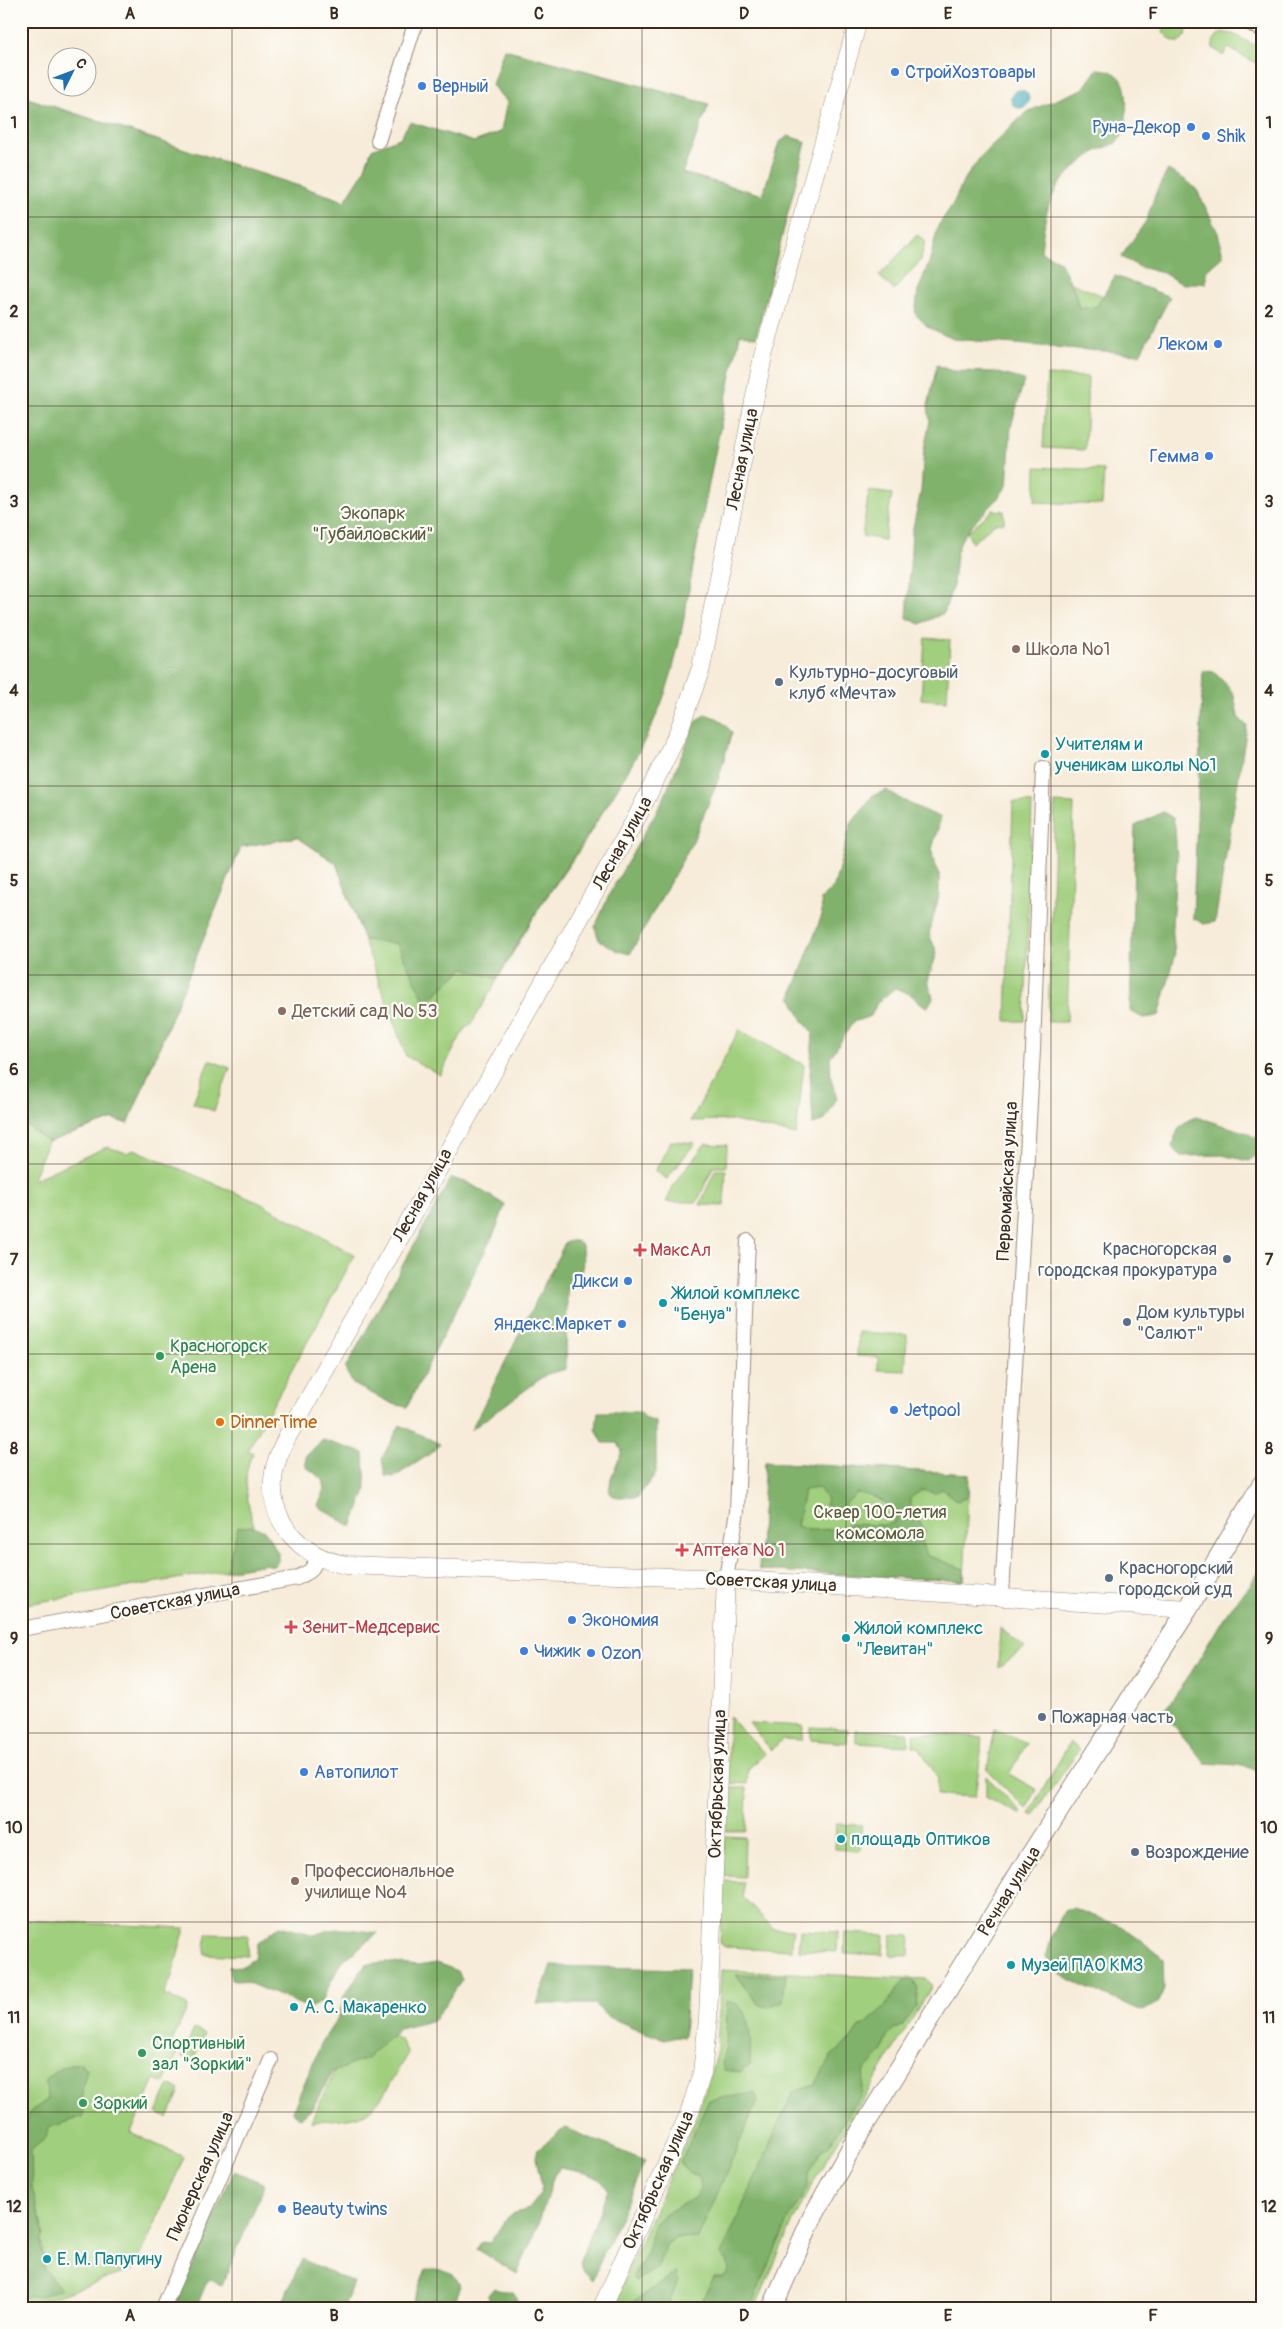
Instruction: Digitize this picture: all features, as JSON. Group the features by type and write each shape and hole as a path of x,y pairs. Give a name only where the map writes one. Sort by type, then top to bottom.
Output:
{"main road":[{"path":"1251,21 1262,26"},
{"name":"Речная улица","path":"772,2308 812,2218 859,2134 1021,1871 1188,1608 1262,1484"}],"street":[{"path":"378,140 416,21"},
{"name":"Лесная улица","path":"353,1565 332,1563 319,1557 294,1539 278,1514 273,1486 278,1458 286,1438 332,1355 638,815 678,733 704,655 763,356 858,21"},
{"name":"Первомайская улица","path":"1002,1595 1033,1050 1043,768"},
{"name":"Октябрьская улица","path":"602,2308 688,2114 702,2073 708,2019 726,1579 737,1512 748,1241"},
{"name":"Советская улица","path":"21,1629 297,1578 310,1571 319,1557"},
{"name":"Советская улица","path":"353,1565 726,1579 1188,1608"},
{"name":"Пионерская улица","path":"163,2308 271,2060"}],"green space":[{"path":"1168,21 1189,21 1186,35 1179,43 1171,40 1163,32"},
{"path":"1222,32 1233,34 1262,49 1262,66 1228,48 1223,56 1213,48 1215,39"},
{"name":"Экопарк \"Губайловский\"","path":"504,49 709,104 682,173 763,195 779,143 788,136 806,142 756,337 740,334 724,403 673,665 657,713 635,757 581,848 539,908 471,1025 465,1028 440,1075 406,1056 336,863 297,837 241,847 128,1124 114,1119 48,1142 32,1180 107,1147 127,1153 134,1149 264,1205 355,1255 248,1450 253,1453 246,1479 249,1508 266,1564 21,1605 21,96 345,201 363,173 372,149 400,138 410,122 474,142 501,132 507,102 492,85"},
{"name":"Экопарк \"Губайловский\"","path":"504,49 709,104 682,173 763,195 779,143 788,136 806,142 756,337 740,334 676,658 657,714 645,740 617,789 533,917 497,979 464,968 426,1003 397,944 364,940 336,863 297,837 241,847 128,1124 114,1119 48,1142 21,1121 21,96 345,201 363,173 372,149 400,138 410,122 474,142 501,132 507,102 492,85"},
{"path":"1097,69 1109,71 1117,75 1123,82 1126,99 1126,131 1116,143 1097,151 1080,163 1060,184 1053,194 1045,219 1041,252 1060,261 1075,292 1079,309 1097,306 1115,276 1170,297 1140,354 953,339 928,327 915,314 918,291 930,260 938,226 953,204 964,180 982,155 1029,111 1083,89"},
{"path":"1168,170 1187,181 1197,190 1218,233 1223,256 1206,271 1206,283 1182,284 1163,273 1140,267 1121,257 1146,221 1157,190"},
{"path":"917,235 925,241 921,260 894,290 879,276"},
{"path":"1044,272 1113,300 1102,326 1034,320"},
{"path":"937,365 952,371 995,372 1024,380 1011,427 1007,486 994,503 970,527 961,540 956,554 953,585 944,613 920,624 907,618 912,532 921,491 924,449 930,421 928,406"},
{"path":"1047,375 1088,377 1085,450 1043,448"},
{"path":"1036,467 1104,470 1102,505 1035,502"},
{"path":"869,491 892,494 884,540 862,536"},
{"path":"993,510 1004,511 1004,523 995,523 972,543 967,532"},
{"path":"925,638 950,640 947,701 921,699"},
{"path":"1203,670 1214,672 1229,687 1234,696 1238,717 1247,726 1215,922 1204,924 1193,918"},
{"path":"705,714 719,719 732,732 718,780 693,841 630,954 618,951 599,940 595,927 611,891 663,800 695,723"},
{"path":"887,790 893,795 941,818 932,849 933,860 939,872 939,895 929,934 937,953 928,980 933,998 927,1008 910,994 895,988 877,1003 871,1016 853,1022 830,1058 831,1079 837,1098 825,1120 813,1125 810,1073 813,1033 803,1021 791,997 822,915 821,899 834,886 851,824 872,796"},
{"path":"1013,802 1032,803 1025,1021 1006,1021"},
{"path":"1055,803 1074,804 1067,1022 1048,1022"},
{"path":"1163,812 1173,818 1175,827 1177,859 1172,924 1175,956 1159,1016 1143,1018 1130,1011 1135,826"},
{"path":"739,1030 804,1065 796,1135 730,1120 691,1121"},
{"path":"209,1060 230,1068 214,1111 193,1103"},
{"path":"1196,1117 1248,1133 1259,1140 1258,1153 1249,1161 1222,1155 1181,1156 1172,1147 1175,1136 1182,1125"},
{"path":"671,1141 695,1143 667,1179 655,1171"},
{"path":"705,1144 727,1145 726,1167 713,1167 697,1202 666,1202 675,1183"},
{"path":"715,1170 726,1170 724,1206 700,1205"},
{"path":"451,1178 469,1183 505,1205 496,1229 407,1407 393,1404 353,1384 345,1369"},
{"path":"576,1241 582,1245 583,1260 580,1273 572,1279 567,1292 566,1369 547,1374 471,1430 565,1243"},
{"path":"858,1332 907,1335 905,1371 878,1370 878,1357 857,1356"},
{"path":"598,1412 640,1412 647,1419 656,1422 656,1473 638,1497 618,1498 609,1493 611,1478 622,1451 618,1443 603,1443 596,1429"},
{"path":"400,1425 440,1444 436,1449 395,1477 385,1476 382,1458"},
{"path":"323,1440 364,1453 366,1490 352,1527 318,1506 325,1489 323,1479 306,1467 306,1455"},
{"name":"Сквер 100-летия комсомола","path":"765,1462 969,1474 964,1581 759,1570"},
{"name":"Сквер 100-летия комсомола","path":"765,1462 969,1474 968,1497 957,1501 942,1489 935,1493 922,1490 910,1498 910,1506 925,1531 921,1541 926,1555 964,1569 964,1581 759,1570","holes":["819,1488 827,1499 825,1505 837,1512 857,1493 870,1496 888,1506 896,1517 894,1523 885,1525 850,1524 836,1529 809,1530 797,1526 804,1490"]},
{"path":"253,1526 265,1531 278,1553 278,1561 274,1566 265,1564 226,1571 238,1527"},
{"path":"1262,1564 1262,1771 1238,1765 1205,1763 1172,1723 1166,1708 1186,1681 1229,1609 1251,1584"},
{"path":"1000,1628 1025,1648 998,1668"},
{"path":"729,1717 765,1754 748,1769 747,1784 727,1783"},
{"path":"749,1723 803,1726 802,1740 783,1739 771,1750"},
{"path":"811,1727 848,1729 847,1743 811,1740"},
{"path":"995,1729 1027,1743 1009,1774 1037,1790 1026,1809 987,1770"},
{"path":"856,1730 908,1732 908,1746 856,1743"},
{"path":"914,1733 983,1737 975,1797 937,1795 938,1778 919,1747 913,1747"},
{"path":"1070,1742 1079,1750 1033,1816 1029,1814"},
{"path":"986,1776 1022,1813 1020,1814 986,1798"},
{"path":"727,1788 747,1788 746,1831 725,1831"},
{"path":"836,1824 862,1825 860,1851 835,1849"},
{"path":"725,1836 745,1837 744,1877 723,1876"},
{"path":"723,1881 743,1882 743,1897 774,1929 793,1930 792,1950 725,1947 720,1943"},
{"path":"1073,1908 1123,1927 1163,1959 1164,1989 1159,2002 1143,2011 1082,1986 1060,1974 1046,1957 1052,1936 1064,1911"},
{"name":"Зоркий","path":"21,1920 185,1928 172,1976 164,1995 188,2006 168,2051 177,2055 165,2083 155,2079 131,2133 184,2157 135,2269 37,2303 38,2306 21,2307"},
{"path":"279,1926 315,1935 339,1929 378,1933 341,1962 321,2002 309,2008 246,1982 231,1979 229,1967 243,1966 255,1958 257,1944"},
{"path":"800,1930 838,1932 837,1952 799,1950"},
{"path":"845,1933 884,1935 883,1955 844,1953"},
{"path":"206,1934 248,1935 247,1956 205,1954"},
{"path":"891,1935 910,1936 909,1956 890,1955"},
{"path":"386,1962 417,1966 437,1963 458,1971 462,1980 434,2020 399,2029 368,2057 332,2073 311,2110 299,2118 292,2112 322,2042 339,2016 344,1996 366,1964"},
{"path":"551,1966 688,1969 684,2037 677,2036 665,2039 646,2033 609,2017 594,2004 537,2004"},
{"path":"721,1970 927,1979 932,1986 819,2172 793,2221 755,2308 611,2308 697,2115 710,2077 717,2049"},
{"path":"736,1975 786,1975 783,2001 767,2007 759,2005"},
{"path":"904,1980 914,1981 918,1988 916,2006 902,2026 894,2029 888,2035 883,2051 865,2070 861,2094 829,2145 822,2150 809,2171 809,2184 789,2219 750,2308 699,2308 713,2277 724,2277 729,2269 727,2261 721,2255 793,2092 815,2085 831,2056 849,2042 859,2027 866,2024 885,2006"},
{"path":"727,2001 738,2005 743,2010 748,2024 750,2064 740,2072 723,2070 722,2059 726,2047"},
{"path":"194,2029 205,2034 192,2062 181,2057"},
{"path":"379,2029 401,2040 408,2053 383,2094 365,2113 353,2117 311,2121 345,2050"},
{"path":"81,2063 87,2070 82,2088 84,2116 48,2128 46,2138 31,2150 32,2188 44,2235 41,2241 44,2269 61,2289 38,2297 21,2297 21,2125 31,2111 47,2100 46,2080 62,2068"},
{"path":"169,2085 180,2090 168,2118 156,2113"},
{"path":"755,2093 758,2100 698,2238 675,2238 666,2245 657,2268 635,2281 633,2277 645,2257 655,2224 663,2215 694,2198 701,2188 699,2176 688,2172 680,2163 709,2100"},
{"path":"565,2128 645,2161 592,2280 582,2270 580,2261 608,2190 594,2176 587,2174 560,2168 554,2175 535,2234 517,2274 477,2249 481,2242 490,2243 505,2220 512,2214 529,2209 540,2195 542,2186 536,2158 538,2149"},
{"path":"234,2171 265,2184 222,2285 208,2279 196,2308 174,2308"},
{"path":"302,2259 354,2283 343,2308 280,2308"},
{"path":"426,2269 447,2271 454,2276 461,2286 452,2308 410,2308"},
{"path":"676,2272 678,2281 667,2308 626,2308"},
{"path":"494,2288 512,2292 517,2299 514,2308 491,2308 488,2295"}],"water":[{"path":"1016,90 1024,90 1029,95 1027,106 1016,108 1011,103 1011,95"}],"place":[{"name":"СтройХозтовары","path":"895,72"},
{"name":"Верный","path":"422,86"},
{"name":"Руна-Декор","path":"1191,127"},
{"name":"Shik","path":"1206,136"},
{"name":"Леком","path":"1218,344"},
{"name":"Гемма","path":"1209,456"},
{"name":"Школа №1","path":"1016,649"},
{"name":"Культурно-досуговый клуб «Мечта»","path":"779,682"},
{"name":"Учителям и ученикам школы №1","path":"1045,754"},
{"name":"Детский сад № 53","path":"282,1011"},
{"name":"МаксАл","path":"640,1250"},
{"name":"Красногорская городская прокуратура","path":"1227,1259"},
{"name":"Дикси","path":"628,1281"},
{"name":"Жилой комплекс \"Бенуа\"","path":"663,1303"},
{"name":"Дом культуры \"Салют\"","path":"1127,1322"},
{"name":"Яндекс.Маркет","path":"622,1324"},
{"name":"Красногорск Арена","path":"160,1356"},
{"name":"Jetpool","path":"894,1410"},
{"name":"DinnerTime","path":"220,1422"},
{"name":"Аптека № 1","path":"682,1550"},
{"name":"Красногорский городской суд","path":"1109,1578"},
{"name":"Экономия","path":"572,1620"},
{"name":"Зенит-Медсервис","path":"291,1627"},
{"name":"Жилой комплекс \"Левитан\"","path":"846,1638"},
{"name":"Чижик","path":"524,1651"},
{"name":"Ozon","path":"591,1653"},
{"name":"Пожарная часть","path":"1042,1717"},
{"name":"Автопилот","path":"304,1772"},
{"name":"площадь Оптиков","path":"841,1839"},
{"name":"Возрождение","path":"1135,1852"},
{"name":"Профессиональное училище №4","path":"295,1881"},
{"name":"Музей ПАО КМЗ","path":"1011,1965"},
{"name":"А. С. Макаренко","path":"294,2007"},
{"name":"Спортивный зал \"Зоркий\"","path":"142,2053"},
{"name":"Зоркий","path":"83,2103"},
{"name":"Beauty twins","path":"282,2209"},
{"name":"Е. М. Папугину","path":"47,2259"}]}
